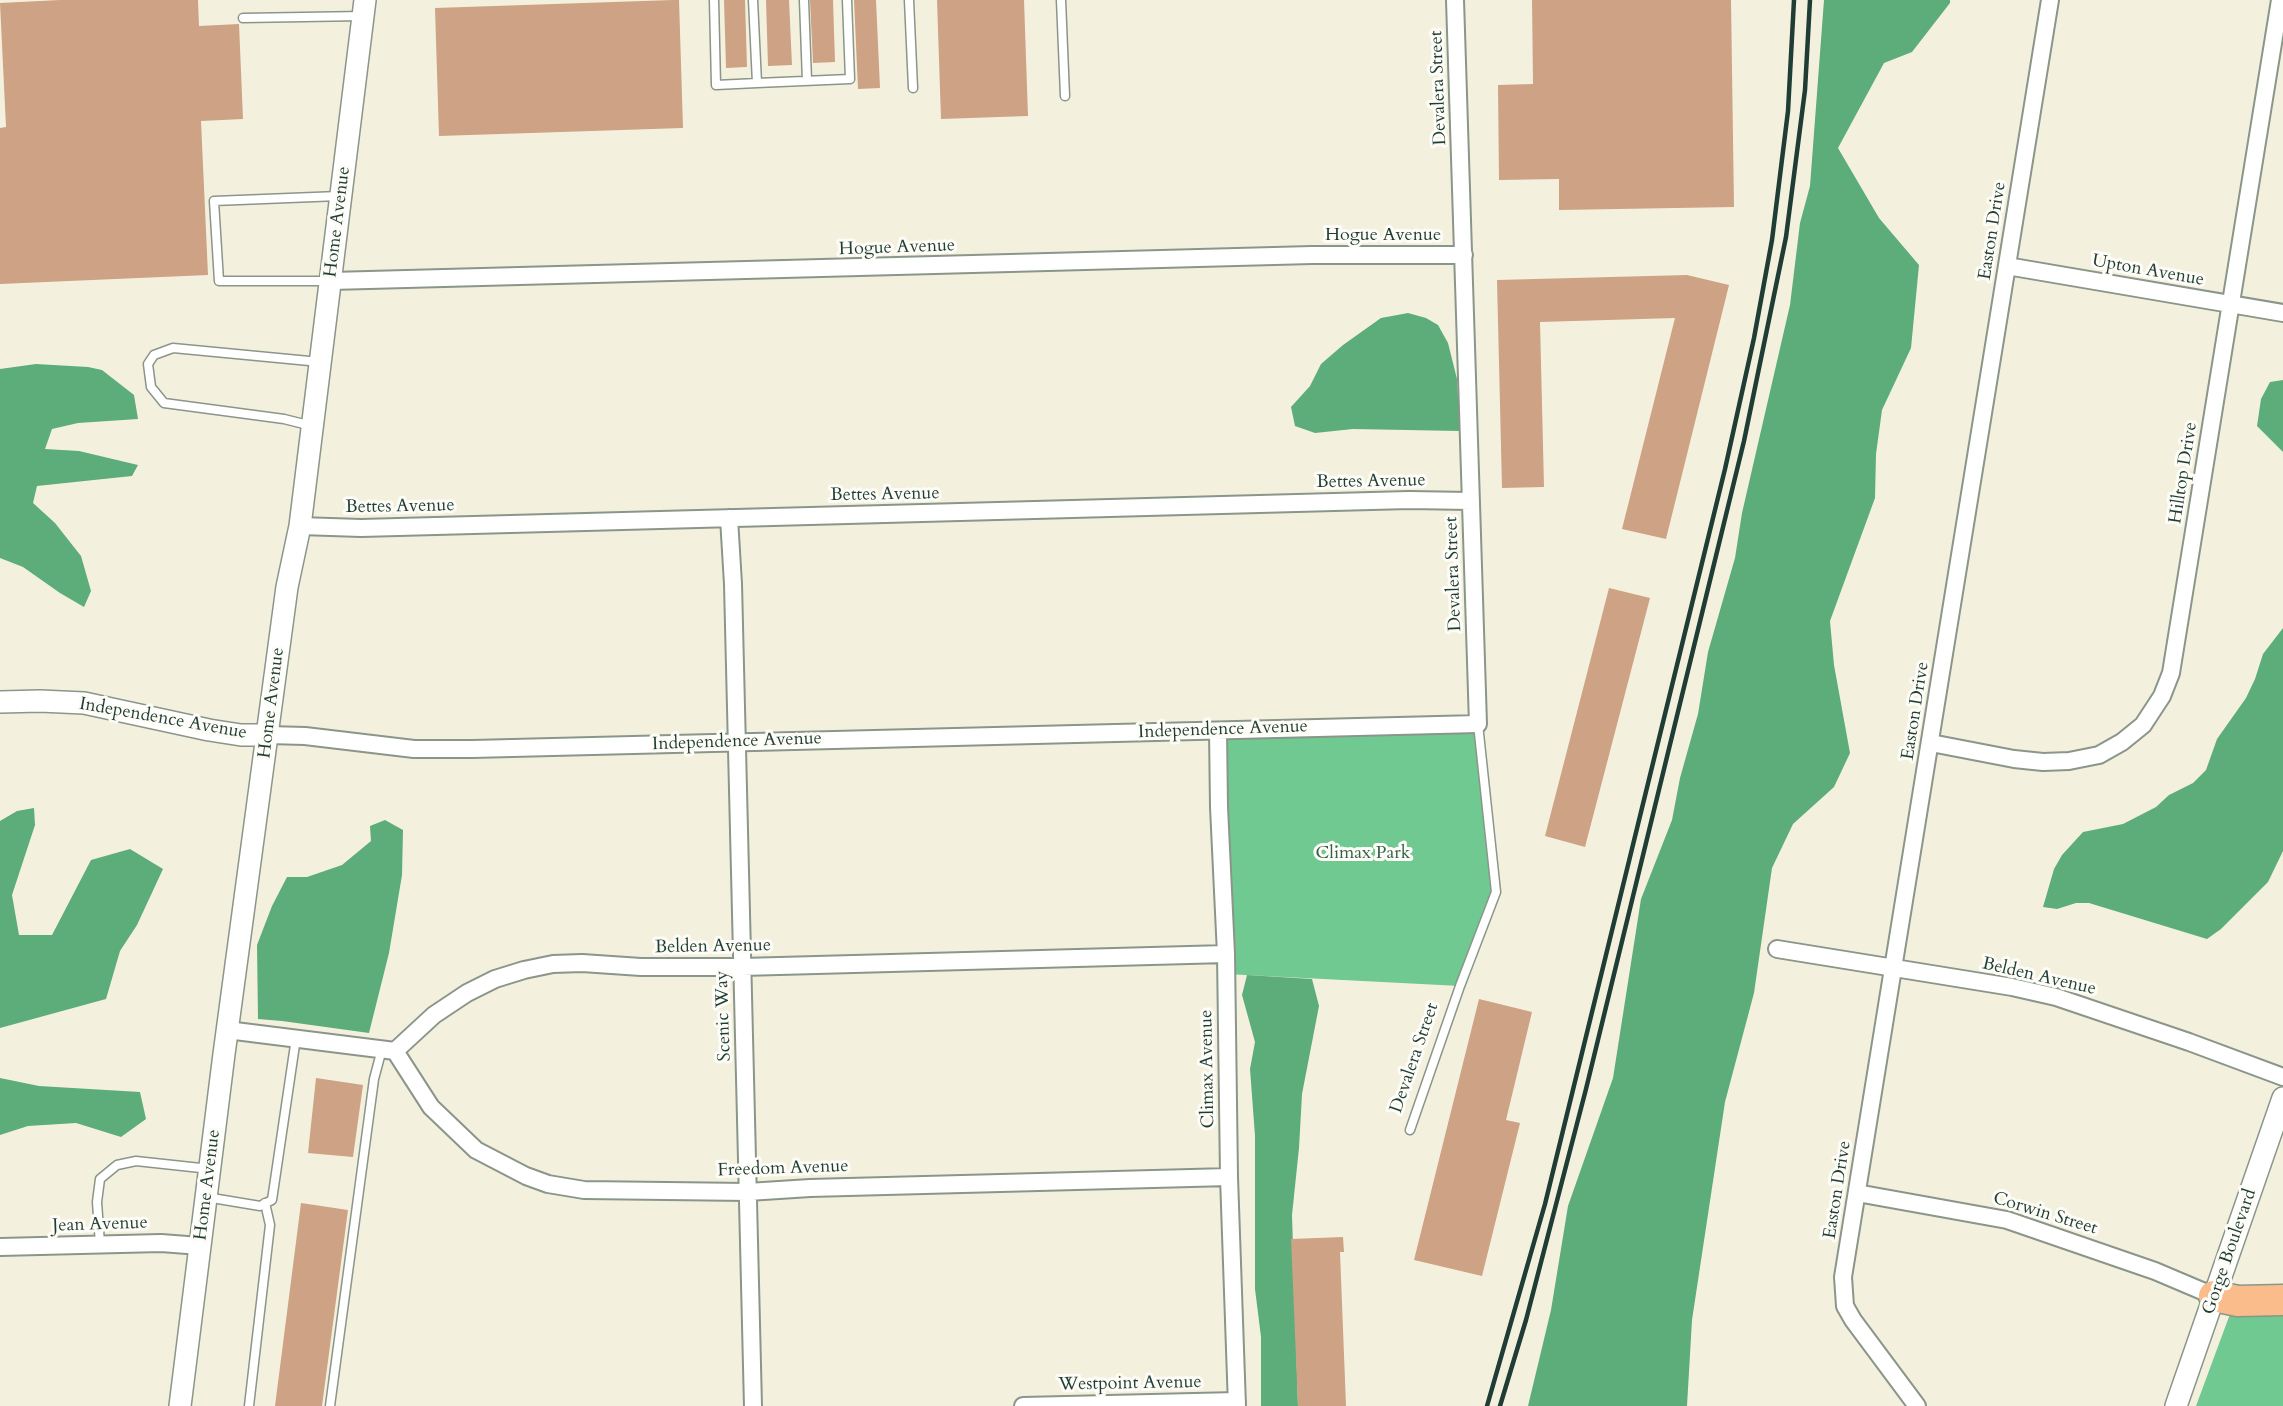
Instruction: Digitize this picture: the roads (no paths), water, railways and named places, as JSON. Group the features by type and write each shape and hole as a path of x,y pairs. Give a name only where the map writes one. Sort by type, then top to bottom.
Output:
{"highway":[{"path":"2214,1296 2238,1301 2283,1300"}],"street":[{"name":"Devalera Street","path":"1455,0 1478,724"},
{"name":"Easton Drive","path":"1917,1406 1845,1306 1844,1277 2050,0"},
{"name":"Hilltop Drive","path":"1931,743 2014,759 2043,762 2069,761 2099,755 2122,742 2143,725 2162,696 2171,673 2280,0"},
{"name":"Home Avenue","path":"180,1406 227,1030 287,587 300,526 364,8"},
{"name":"Hogue Avenue","path":"331,281 1312,255 1464,255"},
{"name":"Upton Avenue","path":"2007,266 2283,313"},
{"name":"Bettes Avenue","path":"300,526 361,528 1409,500 1471,501"},
{"name":"Scenic Way","path":"729,518 733,584 753,1406"},
{"name":"Independence Avenue","path":"0,702 84,703 241,735 305,736 414,749 736,744 807,740 1478,724"},
{"name":"Climax Avenue","path":"1218,731 1237,1403"},
{"name":"Belden Avenue","path":"1777,949 2012,987 2056,997 2283,1077"},
{"name":"Belden Avenue","path":"389,1050 467,993 495,979 553,964 742,967 1226,954"},
{"path":"227,1030 389,1050"},
{"name":"Freedom Avenue","path":"389,1050 446,1124 476,1150 526,1176 548,1184 584,1190 748,1192 810,1188 1229,1177"},
{"name":"Gorge Boulevard","path":"2176,1406 2283,1098"},
{"name":"Corwin Street","path":"1857,1193 2007,1220 2155,1271 2214,1296"},
{"name":"Jean Avenue","path":"0,1247 161,1243 200,1246"},
{"name":"Westpoint Avenue","path":"1023,1406 1237,1403"}],"lane":[{"path":"714,0 716,85 850,79 847,0"},
{"path":"753,0 757,83"},
{"path":"804,0 807,81"},
{"path":"909,0 913,88"},
{"path":"1061,0 1065,96"},
{"path":"243,18 364,8"},
{"path":"331,281 219,280 214,201 341,196"},
{"path":"313,426 284,419 164,403 151,387 148,364 154,355 172,348 321,362"},
{"name":"Devalera Street","path":"1410,1130 1460,986 1496,892 1478,724"},
{"path":"206,1197 260,1206 272,1200 296,1038"},
{"path":"330,1406 374,1079 389,1050"},
{"path":"100,1245 97,1202 100,1179 117,1165 136,1161 210,1169"},
{"path":"249,1406 270,1225 265,1203"}],"railway":[{"path":"1487,1406 1545,1204 1725,469 1754,338 1772,240 1788,111 1794,0"},
{"path":"1500,1406 1526,1320 1586,1089 1744,441 1786,237 1805,90 1810,0"}],"park label":[{"name":"Climax Park","path":"1363,854"}]}
